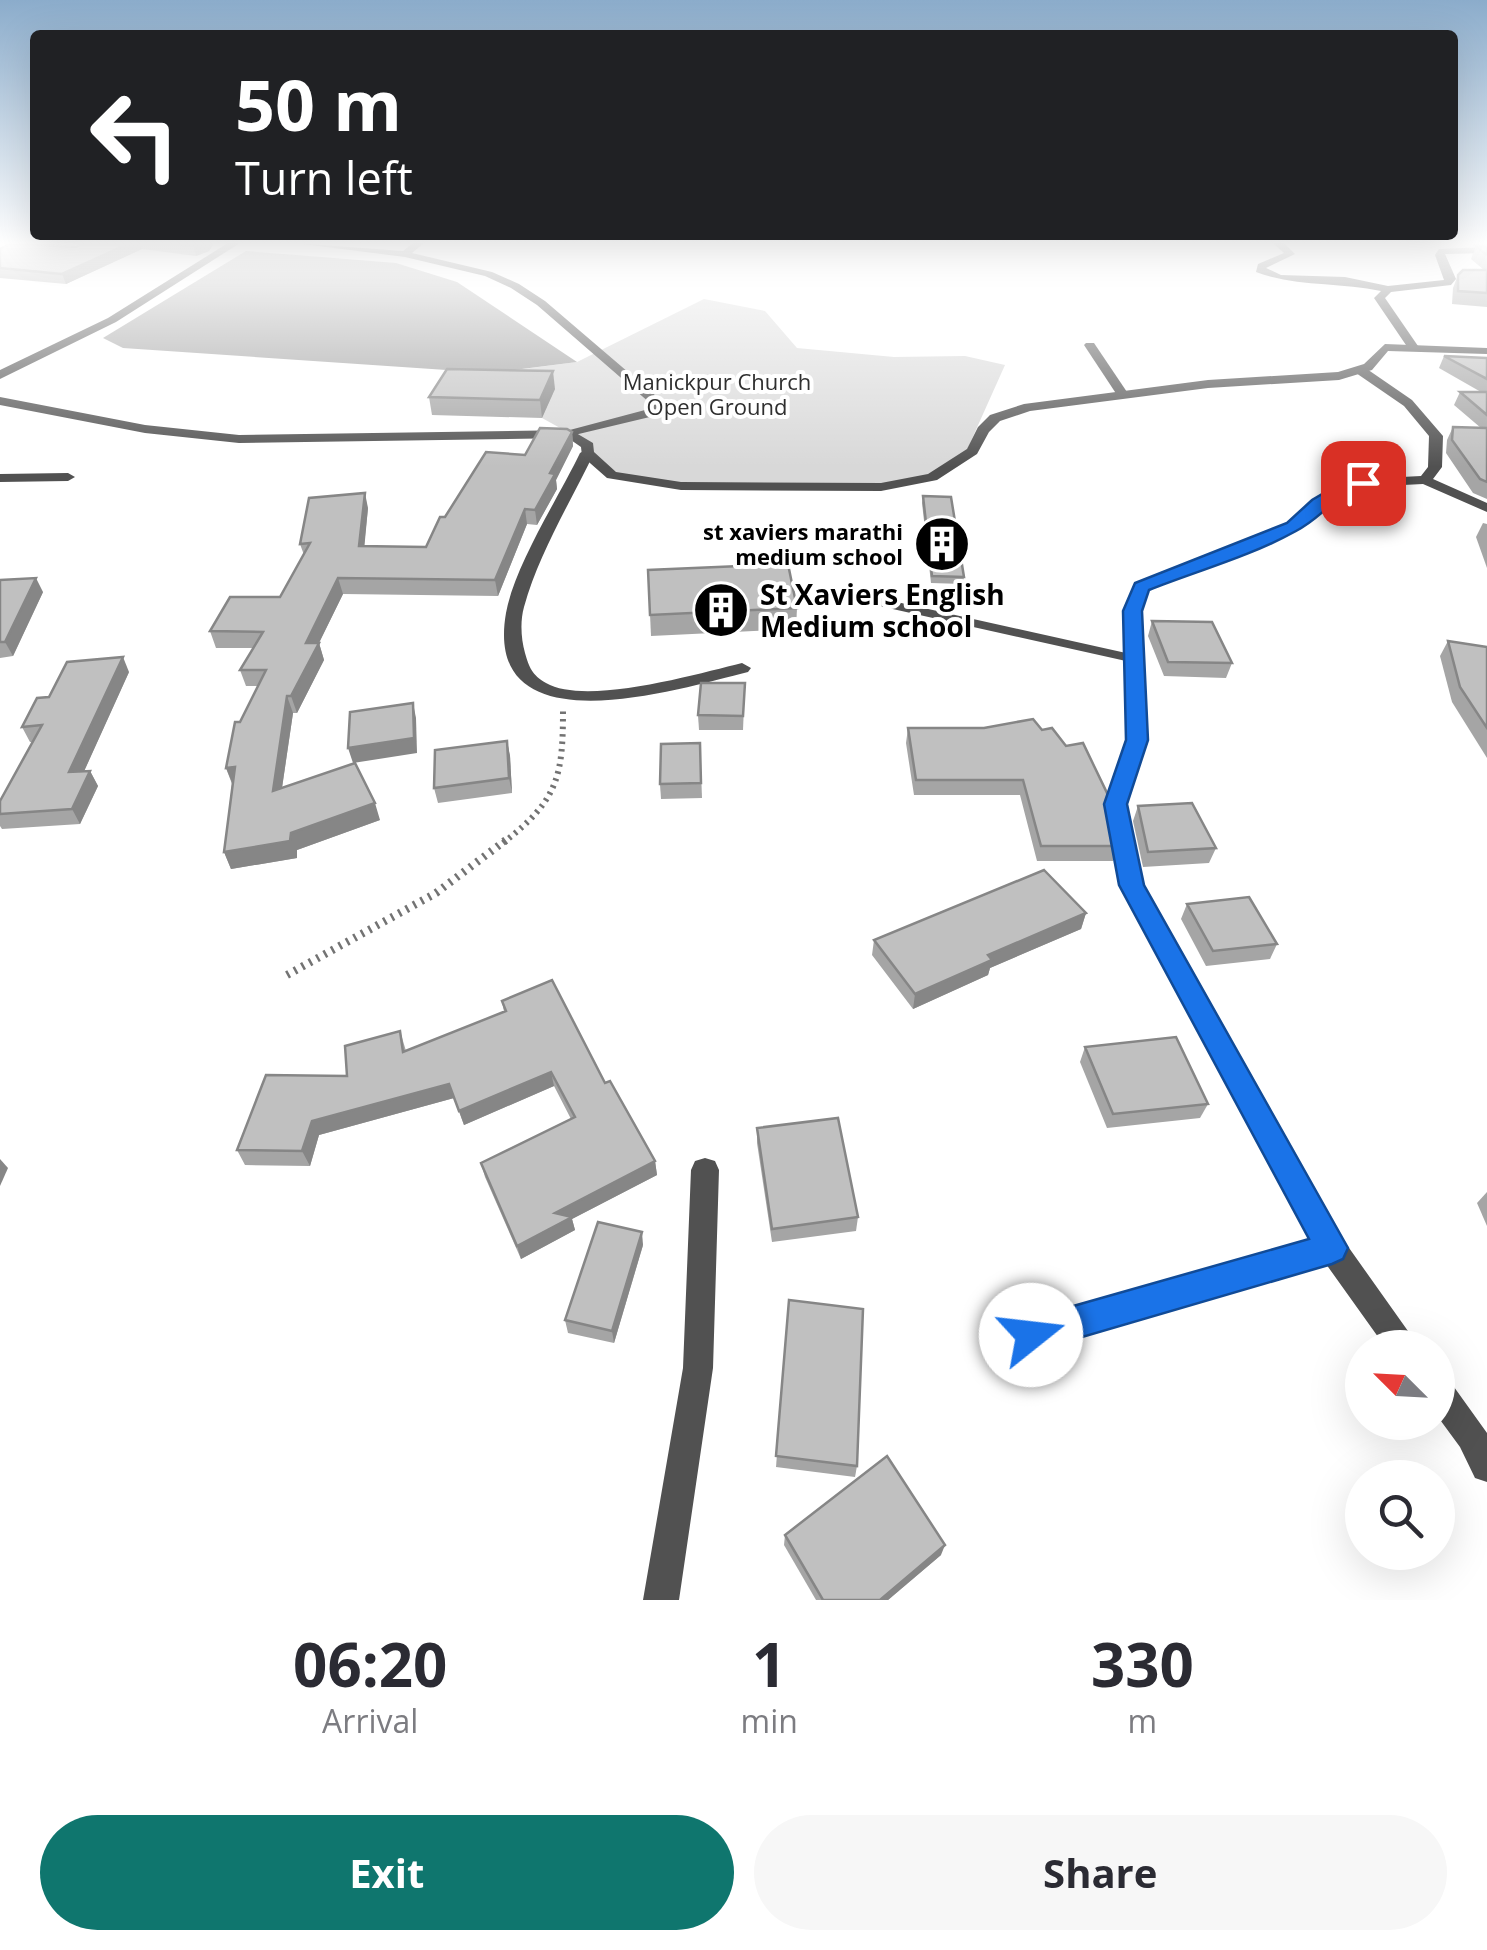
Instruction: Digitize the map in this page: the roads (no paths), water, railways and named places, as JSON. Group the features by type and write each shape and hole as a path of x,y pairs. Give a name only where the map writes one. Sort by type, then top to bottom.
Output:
{"street":[{"path":"0,356 3,374 116,318"},
{"path":"0,401 146,429 239,438 571,434 650,413 657,402 558,318"},
{"path":"1393,318 1412,346"},
{"path":"1090,345 1123,396"},
{"path":"588,453 612,475 681,486 881,487 932,477 972,451 995,418 1028,407 1208,384 1339,376 1368,367 1385,346 1487,350"},
{"path":"1360,370 1408,403 1436,436 1435,468 1425,480"},
{"path":"571,434 588,446 588,453 514,609 514,659 532,685 563,695 594,698 742,668"},
{"path":"0,478 68,476"},
{"path":"1392,1330 1332,1248 1132,885 1116,804 1137,740 1132,611 1142,587 1293,527 1318,504 1346,487 1425,480 1487,508"},
{"path":"661,1600 698,1368 705,1170"},
{"path":"1031,1335 1332,1248"},
{"path":"1455,1414 1487,1466"}],"lane":[{"path":"843,594 1135,659"}],"place":[{"name":"st xaviers marathi medium school","path":"942,544"},
{"name":"St Xaviers English Medium school","path":"721,610"}],"park label":[{"name":"Manickpur Church Open Ground","path":"717,394"}]}
